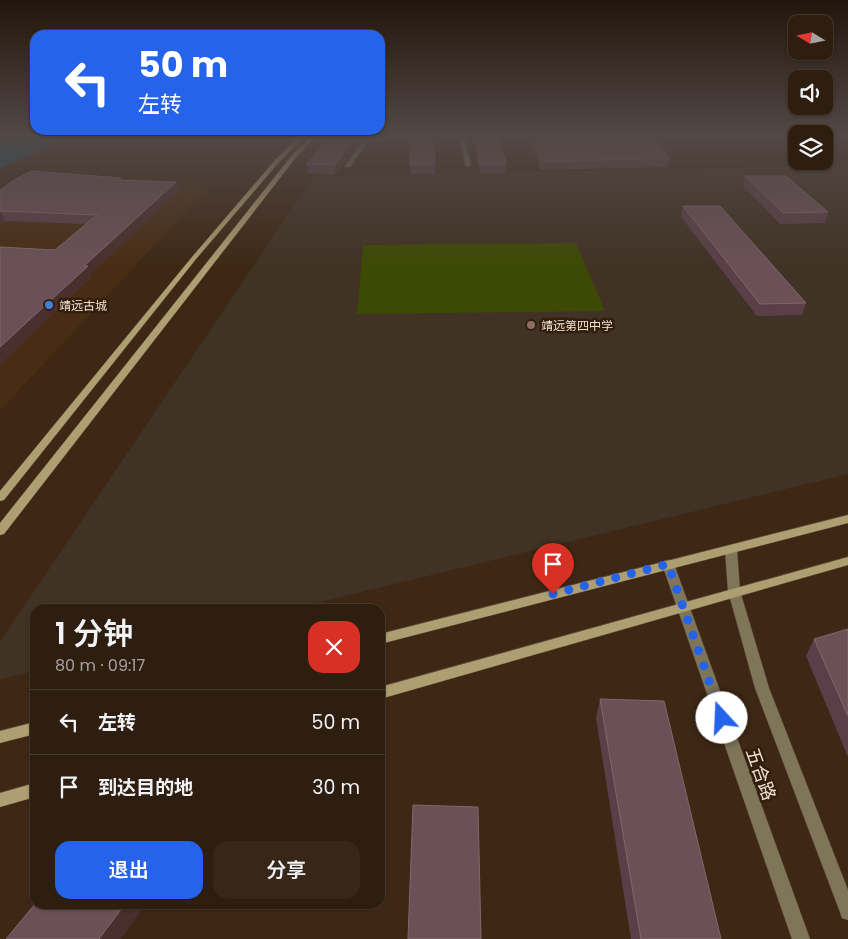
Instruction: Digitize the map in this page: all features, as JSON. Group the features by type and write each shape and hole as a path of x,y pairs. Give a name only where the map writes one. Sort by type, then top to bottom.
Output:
{"main road":[{"path":"0,498 194,258 262,179"},
{"path":"0,530 276,179"},
{"path":"385,638 668,564 848,520"},
{"path":"385,692 683,608 734,591 848,561"},
{"path":"0,737 30,729"},
{"path":"0,800 30,791"}],"street":[{"name":"五合路","path":"730,550 734,591 762,688 848,912"},
{"name":"五合路","path":"668,564 801,939"}],"shaded area":[{"name":"靖远古城","path":"30,179 79,179 209,187 0,410 0,201"},
{"name":"靖远第四中学","path":"312,179 848,179 848,474 312,604 30,604 30,672 0,679 0,642"}],"green space":[{"path":"576,243 605,311 357,314 363,245"}],"building":[{"path":"120,179 119,180 176,182 84,266 88,266 0,347 0,247 55,250 97,215 0,212 0,190 14,180"},
{"path":"748,179 789,179 828,212 783,213"},
{"path":"683,206 720,206 806,303 760,304"},
{"path":"848,629 848,716 814,639"},
{"path":"600,699 664,701 721,939 641,939"},
{"path":"413,805 478,807 481,939 408,939"},
{"path":"31,909 121,909 99,939 6,939"}],"place":[{"name":"靖远古城","path":"49,305"},
{"name":"靖远第四中学","path":"531,325"}],"route":[{"path":"553,594 668,564 722,718"}]}
